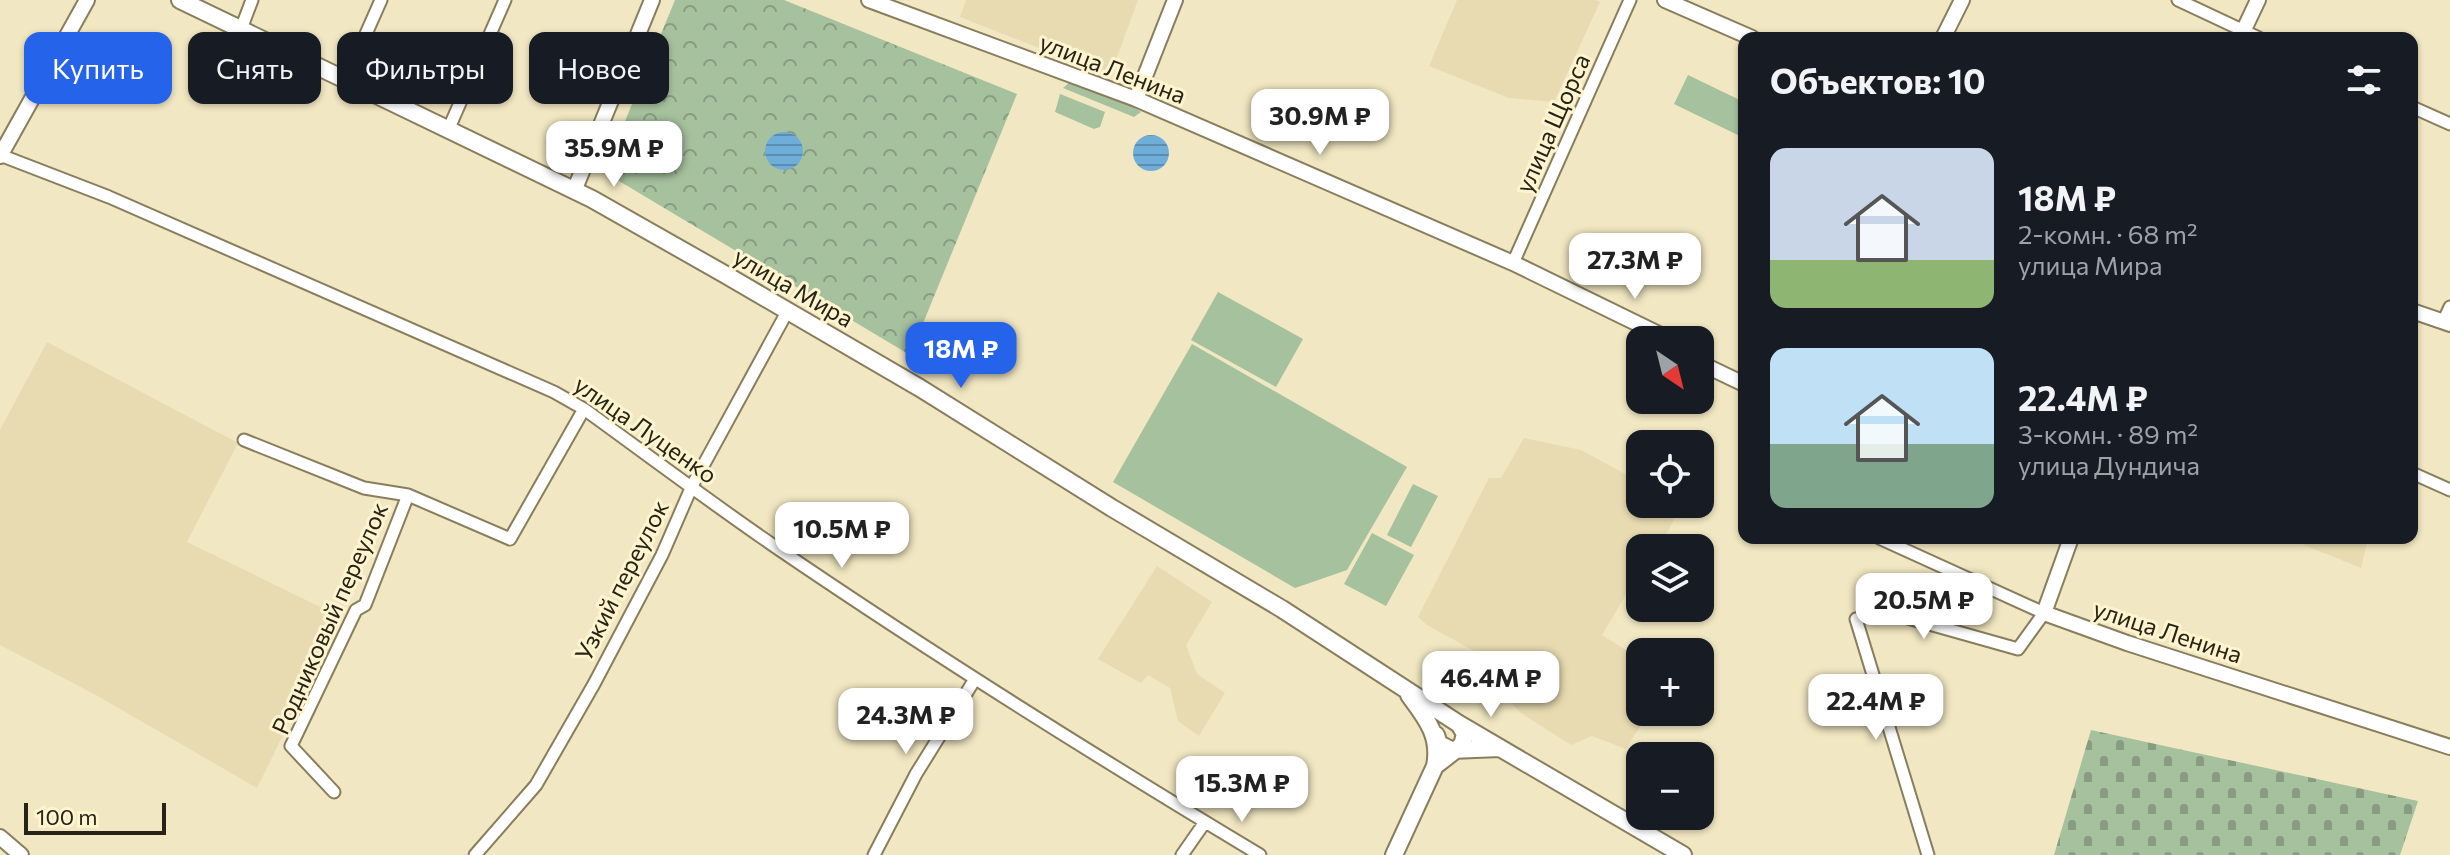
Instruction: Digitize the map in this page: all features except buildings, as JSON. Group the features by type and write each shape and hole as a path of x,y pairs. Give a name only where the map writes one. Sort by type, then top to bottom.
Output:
{"main road":[{"name":"улица Мира","path":"180,0 337,75"},
{"name":"улица Мира","path":"399,104 574,191 920,388 1400,684 1459,724 1683,855"},
{"name":"улица Мира","path":"1400,684 1436,738"},
{"path":"1394,855 1435,766 1437,731 1446,721 1459,724 1465,739 1435,766"},
{"path":"1436,738 1444,749 1501,748"}],"street":[{"path":"0,155 87,0"},
{"path":"241,29 252,0"},
{"path":"367,32 381,0"},
{"path":"449,128 505,0"},
{"path":"574,191 652,0"},
{"name":"улица Ленина","path":"869,0 1136,99 1513,263 1642,326"},
{"path":"1136,99 1175,0"},
{"name":"улица Щорса","path":"1513,263 1630,0"},
{"path":"1665,0 1738,32"},
{"path":"1946,32 1962,0"},
{"path":"2178,0 2237,32"},
{"path":"2243,32 2258,0"},
{"path":"2418,110 2450,124"},
{"name":"улица Луценко","path":"0,155 109,197 273,267 554,392 584,409 778,549 975,679 1092,755 1260,855"},
{"name":"улица Ленина","path":"1513,263 1520,275 1626,326"},
{"path":"2418,313 2446,323 2450,307"},
{"name":"Узкий переулок","path":"475,855 543,773 662,555 692,486 787,312"},
{"path":"1714,361 1738,373"},
{"path":"1714,370 1738,381"},
{"name":"Родниковый переулок","path":"244,440 364,488 408,495 510,539 584,409"},
{"path":"2418,476 2450,490"},
{"name":"Родниковый переулок","path":"334,792 291,746 356,610 365,605 408,495"},
{"name":"улица Ленина","path":"1892,544 2044,613 2127,643 2450,747"},
{"path":"1928,855 1856,619 1883,611 2018,649 2044,613 2069,544"},
{"path":"874,855 949,717 975,679"},
{"path":"1182,855 1205,822"},
{"path":"0,837 21,855"}],"shaded area":[{"path":"966,0 1138,0 1110,76 960,17"},
{"path":"1457,0 1600,2 1554,102 1509,98 1429,66"},
{"path":"47,342 238,443 187,542 341,617 257,788 96,695 0,645 0,430"},
{"path":"1524,438 1581,450 1626,474 1626,518 1674,518 1666,534 1626,534 1626,595 1602,635 1626,650 1626,726 1640,726 1630,742 1626,742 1626,749 1592,736 1571,745 1472,680 1485,657 1418,617 1489,478 1501,478"},
{"path":"2302,544 2367,544 2361,568"},
{"path":"1157,566 1212,602 1186,645 1197,674 1225,693 1199,736 1178,721 1170,688 1148,675 1141,683 1098,659"}],"green space":[{"path":"675,0 784,0 1017,94 910,355 604,172 632,104 669,104 669,32 662,32"},
{"path":"1688,75 1738,99 1738,135 1674,104"},
{"path":"1071,81 1119,98 1141,112 1134,117 1063,88"},
{"path":"1060,94 1105,112 1100,127 1094,129 1055,112"},
{"path":"1218,292 1303,339 1276,387 1191,340"},
{"path":"1192,344 1407,467 1347,570 1295,588 1113,482"},
{"path":"1413,484 1438,496 1411,547 1387,535"},
{"path":"1372,533 1414,555 1386,606 1344,584"},
{"path":"2091,730 2418,801 2400,855 2054,855"}],"water":[{"path":"784,132 797,138 803,151 797,164 784,170 771,164 765,151 771,138"},
{"path":"1151,135 1164,140 1169,153 1164,166 1151,171 1138,166 1133,153 1138,140"}]}
